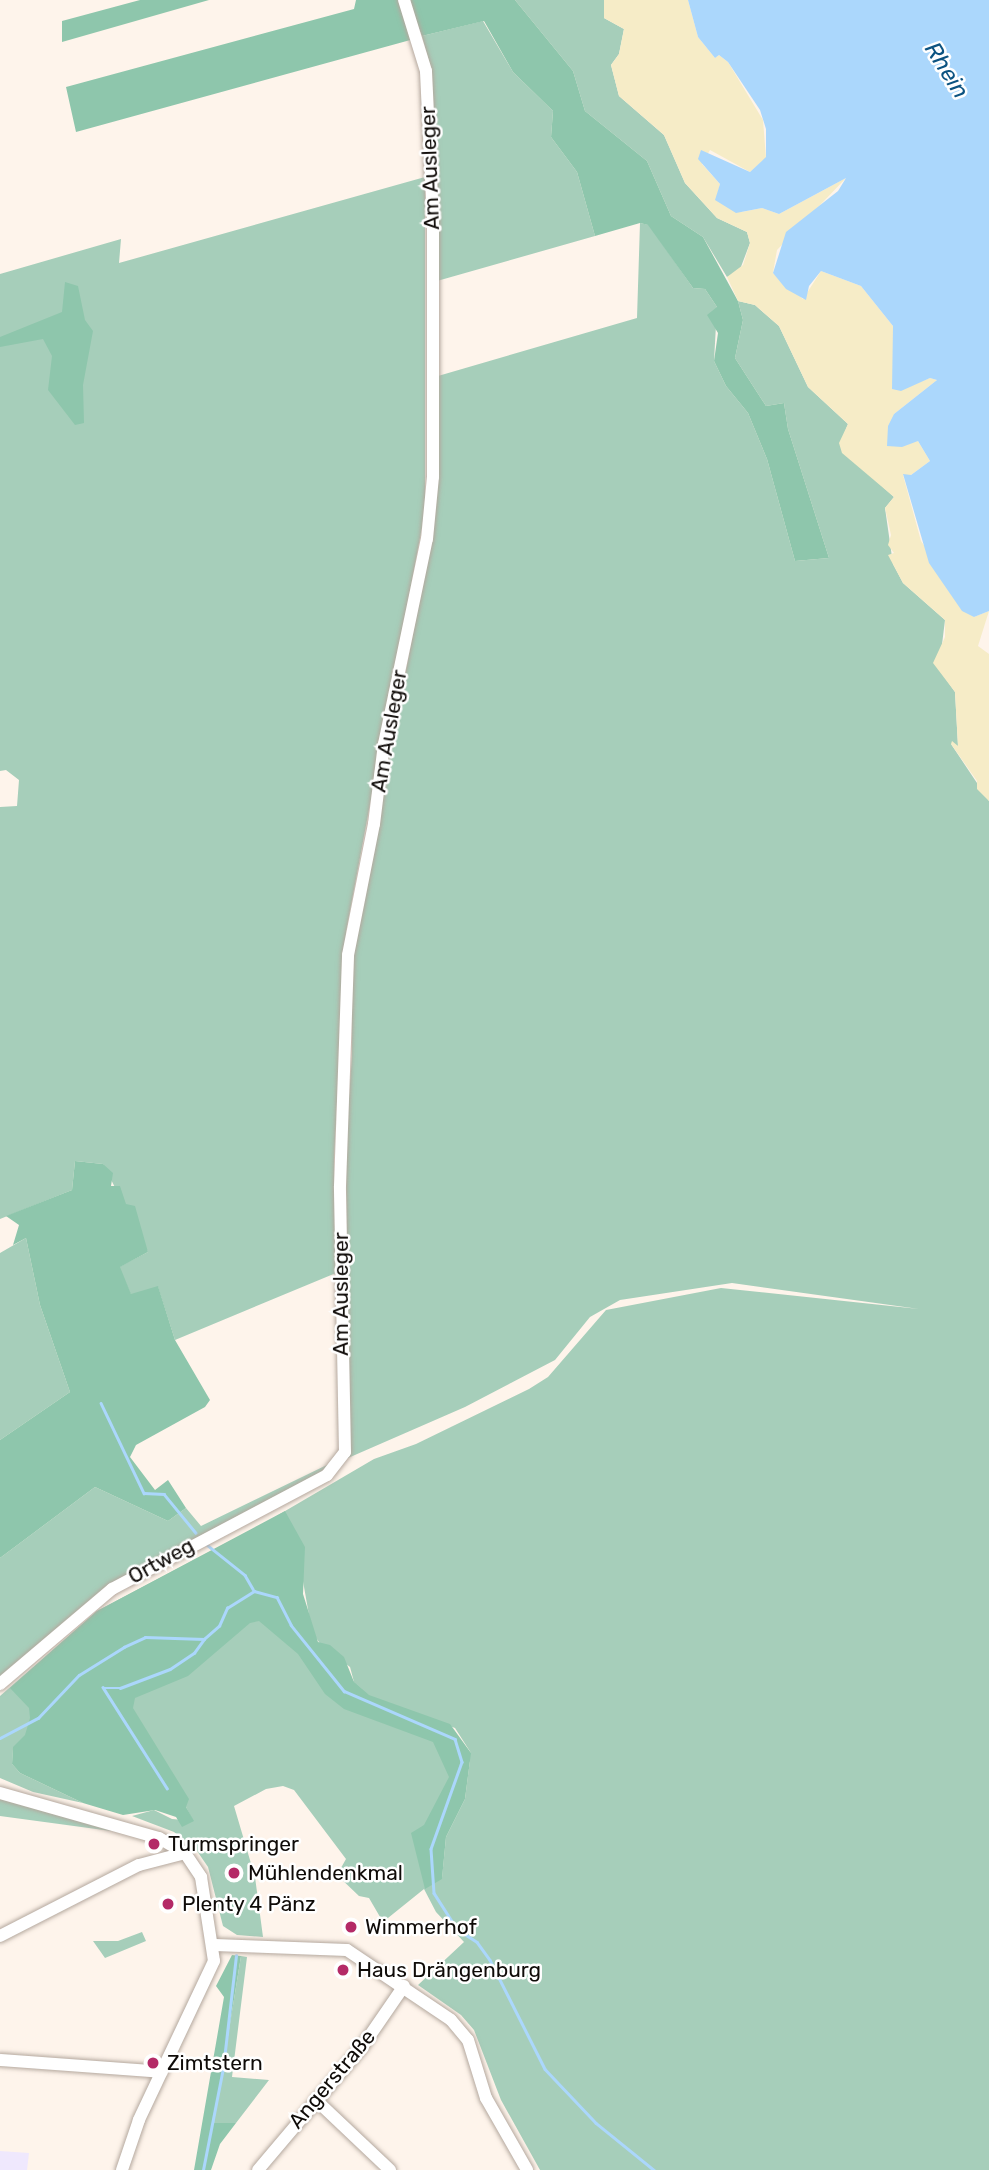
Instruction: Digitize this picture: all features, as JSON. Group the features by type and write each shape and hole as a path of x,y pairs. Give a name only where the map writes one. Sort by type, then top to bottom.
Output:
{"street":[{"name":"Am Ausleger","path":"339,1464 345,1438 340,1174 349,944 427,539 433,477 433,220 426,71 404,0"},
{"name":"Ortweg","path":"0,1684 112,1589 327,1475 339,1464"},
{"path":"0,1793 159,1838 185,1853 201,1877 215,1945 209,1977 139,2120 122,2170"},
{"path":"0,1936 139,1865 185,1853"},
{"path":"215,1945 347,1950 404,1986 463,2031 486,2098 527,2170"},
{"name":"Angerstraße","path":"258,2170 362,2047 404,1986"},
{"path":"0,2060 162,2072"},
{"path":"316,2100 390,2170"}],"shaded area":[{"path":"0,2151 29,2153 27,2170 0,2170"}],"green space":[{"path":"140,0 209,0 62,42 62,21"},
{"path":"356,0 398,0 414,39 76,132 66,87 354,9"},
{"path":"408,0 515,0 573,71 585,111 647,161 671,216 703,237 738,301 743,320 735,358 766,406 784,403 788,429 829,558 795,561 767,459 748,413 726,386 714,361 718,333 707,315 717,307 705,289 693,288 648,225 640,223 595,236 577,172 551,137 553,111 513,72 484,21 422,36"},
{"path":"515,0 604,0 604,18 624,29 619,54 611,65 619,96 664,135 685,183 717,218 747,232 750,243 739,272 727,277 703,237 671,216 647,161 585,111 573,71"},
{"path":"483,21 513,72 553,111 551,137 577,172 595,236 437,281 431,69 422,36"},
{"path":"425,177 425,511 346,932 334,1159 336,1273 175,1340 158,1287 131,1295 119,1267 148,1252 103,1164 75,1161 72,1190 0,1219 0,807 17,806 19,780 6,770 0,771 0,274 121,239 119,263"},
{"path":"640,223 649,225 693,288 705,289 717,307 714,361 726,386 748,413 767,459 795,561 829,558 788,429 784,403 766,406 735,358 743,320 738,301 755,305 779,326 808,387 848,424 844,434 846,454 894,497 885,508 893,564 903,583 945,620 939,669 955,692 958,746 951,744 989,801 989,2170 540,2170 501,2100 474,2030 461,2015 418,1985 464,1942 436,1912 424,1889 383,1922 369,1898 359,1896 337,1875 346,1859 294,1790 283,1786 266,1789 234,1806 255,1877 263,1937 237,1935 223,1926 208,1867 195,1848 174,1832 132,1816 154,1810 172,1819 193,1821 186,1807 13,1749 12,1764 20,1773 83,1803 33,1792 0,1778 0,1696 97,1611 268,1521 374,1459 416,1444 529,1389 548,1377 606,1310 721,1288 919,1309 732,1283 620,1300 590,1317 555,1360 465,1407 348,1458 346,1140 352,1056 352,955 420,597 438,376 637,318","holes":["304,1548 301,1570 312,1632 321,1645 350,1667 354,1682 314,1647 286,1596","371,1697 455,1728 471,1753","470,1760 465,1799 446,1837 442,1878 437,1877 444,1827"]},
{"path":"65,282 78,286 85,320 93,331 83,385 84,423 75,425 48,390 52,356 43,339 0,347 0,337 62,312"},
{"path":"75,1161 103,1164 113,1173 111,1186 120,1186 126,1204 135,1206 148,1252 120,1267 131,1294 158,1286 175,1340 210,1400 205,1407 136,1445 130,1457 155,1490 168,1480 186,1508 168,1521 95,1487 0,1558 0,1440 70,1392 40,1305 26,1238 13,1245 19,1225 6,1216 72,1190"},
{"path":"26,1238 40,1305 70,1392 0,1440 0,1253"},
{"path":"331,1463 328,1469 110,1585 0,1680 0,1558 95,1487 168,1521 186,1508 201,1526"},
{"path":"285,1511 305,1547 303,1594 318,1642 330,1645 344,1657 354,1682 369,1695 450,1724 471,1753 465,1799 446,1837 442,1879 425,1889 411,1833 424,1825 449,1777 433,1742 344,1709 325,1694 298,1654 259,1621 250,1623 188,1676 135,1698 133,1708 189,1799 186,1807 194,1821 182,1827 176,1817 155,1810 123,1815 83,1803 20,1773 12,1764 13,1747 25,1735 30,1718 29,1708 10,1688 97,1611"},
{"path":"0,1798 112,1830 0,1816"},
{"path":"142,1932 146,1941 105,1958 93,1941 118,1941"},
{"path":"232,1955 241,1956 214,2123 236,2123 220,2144 211,2170 194,2170 224,1997 216,1986"},
{"path":"241,1956 247,1957 232,2077 269,2080 236,2123 214,2123"}],"sand":[{"path":"604,0 688,0 698,37 715,58 719,55 728,62 763,120 766,158 750,172 710,150 702,164 720,184 718,192 742,212 762,208 779,214 846,178 777,250 773,273 803,299 821,271 861,286 893,326 905,388 930,378 937,380 894,414 891,445 918,441 930,461 911,475 903,475 921,541 974,617 989,611 978,646 989,654 989,801 977,789 977,781 951,744 952,741 958,746 955,692 933,663 945,637 945,620 903,583 888,555 894,553 888,545 891,535 885,508 894,497 842,453 839,443 848,424 808,387 779,326 755,305 738,301 727,277 743,265 750,243 747,232 717,218 685,183 664,135 619,96 611,65 619,54 624,29 604,18"}],"water":[{"name":"Rhein","path":"688,0 989,0 989,611 974,617 962,611 929,563 903,474 911,475 930,461 918,441 902,447 887,446 888,426 894,414 937,380 930,378 901,391 892,389 893,326 861,286 821,271 809,286 806,300 786,289 773,273 786,232 838,191 846,178 779,214 762,208 736,213 715,200 720,184 698,159 701,150 750,172 766,157 766,129 760,110 728,62 719,55 715,58 698,37"}],"waterway":[{"path":"101,1403 144,1493 164,1494 196,1533"},
{"path":"206,1544 245,1575 253,1589"},
{"path":"0,1738 38,1718 79,1675 124,1647 145,1637 204,1639 219,1626 227,1608 254,1591 277,1597 291,1625 344,1691 455,1739 462,1762 431,1849 434,1893 457,1929 477,1942 490,1960 545,2069 596,2123 654,2170"},
{"path":"167,1789 103,1688 120,1688 170,1669 194,1653 204,1639"},
{"path":"203,2170 223,2068 236,1956"}],"place":[{"name":"Turmspringer","path":"154,1844"},
{"name":"Mühlendenkmal","path":"234,1873"},
{"name":"Plenty 4 Pänz","path":"168,1904"},
{"name":"Wimmerhof","path":"351,1927"},
{"name":"Haus Drängenburg","path":"343,1970"},
{"name":"Zimtstern","path":"153,2063"}]}
